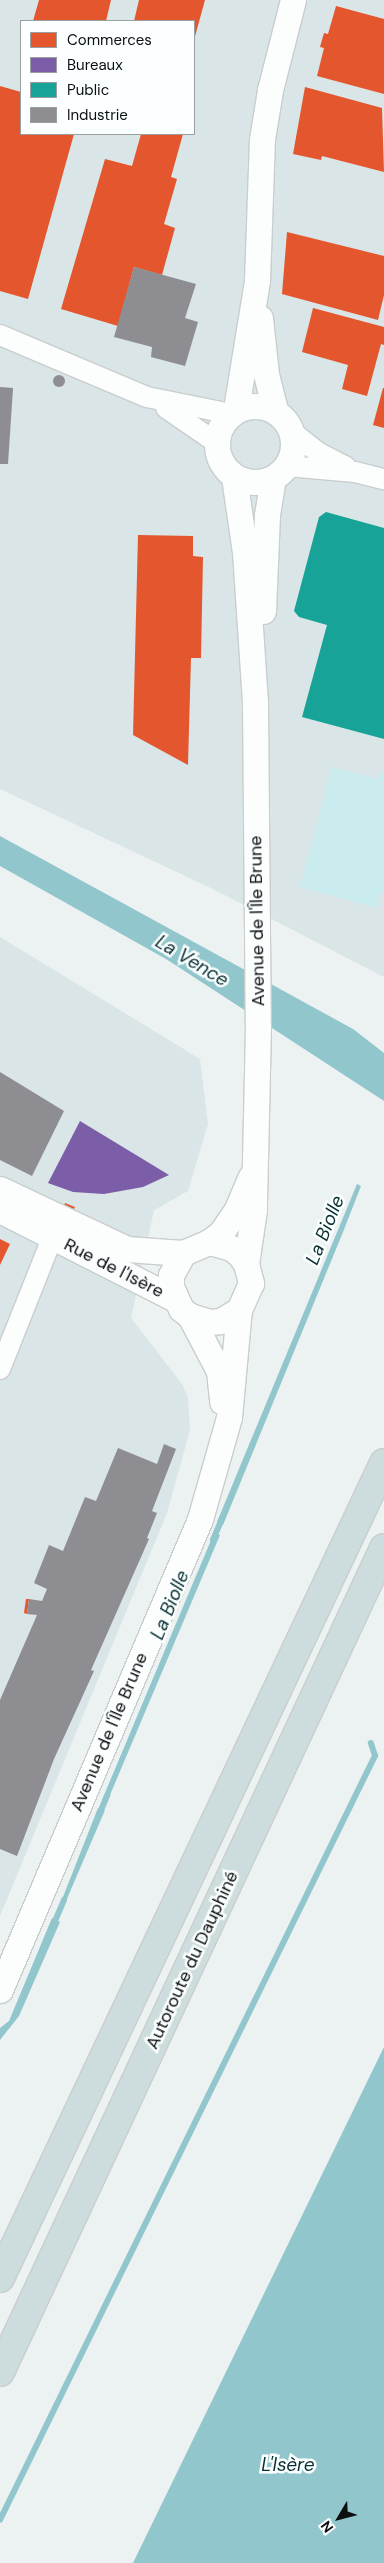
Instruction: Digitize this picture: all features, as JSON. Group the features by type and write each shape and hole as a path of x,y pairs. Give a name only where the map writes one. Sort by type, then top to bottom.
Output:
{"highway":[{"name":"Autoroute du Dauphiné","path":"0,2278 384,1463"},
{"name":"Autoroute du Dauphiné","path":"0,2372 384,1548"}],"street":[{"path":"293,0 270,90 262,139 258,281 262,346 275,411 292,432 319,453 355,472"},
{"path":"258,281 234,411 220,428 217,443 221,463 234,476 253,483 280,472 355,472 384,479"},
{"path":"0,336 147,397 182,406 234,411 253,405 275,411"},
{"path":"147,397 217,443"},
{"path":"280,472 293,450 292,432"},
{"name":"Avenue de l'Île Brune","path":"254,673 263,625 267,514 280,472"},
{"name":"Avenue de l'Île Brune","path":"234,476 245,552 254,673 258,1027 254,1210 246,1264"},
{"name":"Avenue de l'Île Brune","path":"209,1242 221,1232 237,1209 254,1168"},
{"name":"Rue de l'Isère","path":"0,1189 182,1308"},
{"name":"Rue de l'Isère","path":"0,1210 127,1249 183,1253"},
{"path":"0,1369 57,1228"},
{"path":"209,1242 230,1248 246,1264 251,1283 239,1310 221,1321 200,1321 182,1308 172,1275 183,1253 209,1242"},
{"name":"Avenue de l'Île Brune","path":"182,1308 219,1370 223,1408 222,1444"},
{"name":"Avenue de l'Île Brune","path":"0,1990 200,1519 222,1444 235,1376 239,1310"}],"shaded area":[{"path":"0,0 384,0 384,977 213,889 0,789"},
{"path":"332,767 377,779 380,772 384,773 384,893 381,892 376,908 300,887"},
{"path":"0,937 200,1059 208,1124 188,1191 154,1210 131,1318 182,1384 188,1398 190,1430 167,1513 0,1916"}],"water":[{"name":"La Vence","path":"0,836 353,1029 384,1053 384,1101 166,959 0,866"},
{"path":"357,1184 361,1186 343,1232 223,1525 217,1522"},
{"path":"214,1533 220,1535 107,1802 102,1800"},
{"path":"98,1808 105,1810 63,1908 59,1907"},
{"path":"52,1918 60,1922 19,2016 0,2040 0,2028 9,2021"},
{"name":"L'Isère","path":"384,2047 384,2563 133,2563"}],"building: Commerces":[{"path":"39,0 111,0 106,20 33,20"},
{"path":"139,0 205,0 195,36 195,20 134,20"},
{"path":"336,6 384,19 384,94 317,76 324,48 320,47 324,33 328,34"},
{"path":"0,86 20,92 20,135 74,135 28,299 0,291"},
{"path":"305,87 382,108 384,172 322,156 321,160 293,154"},
{"path":"141,135 183,135 171,177 177,179 164,224 175,228 162,275 134,267 118,326 61,309 105,159 132,166"},
{"path":"287,232 384,256 384,295 378,320 282,294"},
{"path":"313,308 384,327 384,345 381,344 367,396 342,389 348,365 302,352"},
{"path":"384,388 384,428 373,425"},
{"path":"138,535 193,536 193,556 203,557 201,658 191,658 188,765 133,735"},
{"path":"65,1203 75,1207 72,1213 63,1208"},
{"path":"0,1239 10,1244 0,1265"},
{"path":"26,1599 29,1599 27,1614 24,1613"}],"building: Bureaux":[{"path":"80,1121 169,1175 143,1187 104,1194 73,1192 48,1183"}],"building: Public":[{"path":"326,512 384,528 384,739 302,717 327,625 299,617 294,611 319,517"}],"building: Industrie":[{"path":"134,267 196,284 185,318 198,322 185,366 151,357 152,347 114,337"},
{"path":"61,375 64,376 64,386 57,387 54,386 53,379 54,376"},
{"path":"0,387 13,388 8,464 0,464"},
{"path":"0,1072 64,1111 32,1176 0,1160"},
{"path":"164,1444 176,1449 152,1511 157,1513 147,1538 149,1539 91,1670 94,1671 54,1759 17,1856 0,1849 0,1700 37,1615 27,1614 29,1599 42,1601 47,1589 34,1583 49,1545 63,1551 85,1497 96,1501 118,1448 157,1464"}],"waterway":[{"name":"La Biolle","path":"213,1540 223,1517"},
{"path":"0,2520 375,1756 371,1744"},
{"name":"La Biolle","path":"99,1815 107,1796"},
{"name":"La Biolle","path":"53,1926 64,1900"}]}
